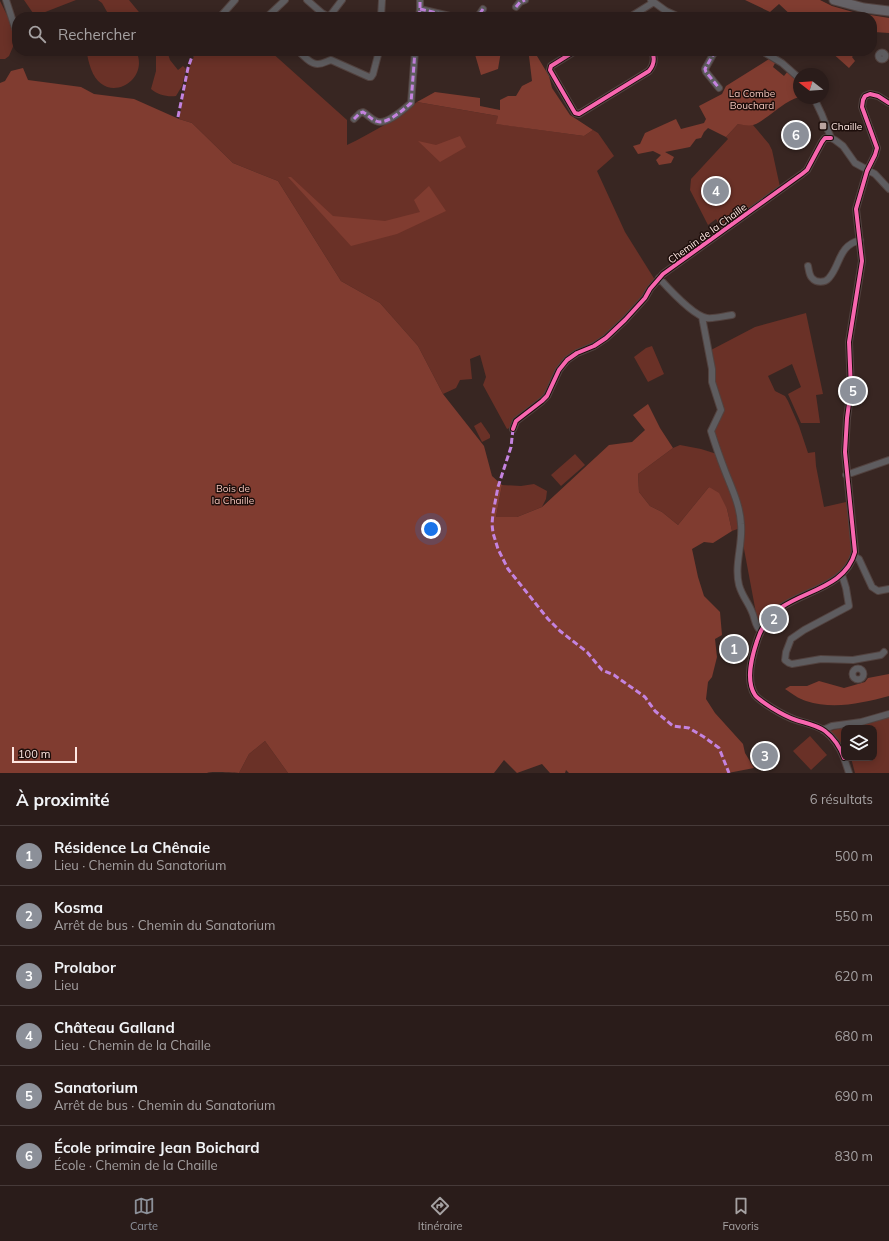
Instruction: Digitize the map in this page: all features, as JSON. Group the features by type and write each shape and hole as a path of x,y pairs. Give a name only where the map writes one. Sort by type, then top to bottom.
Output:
{"highway":[{"path":"834,0 864,8 889,11"}],"street":[{"path":"6,0 12,19"},
{"path":"224,12 235,0"},
{"path":"273,12 285,0"},
{"path":"307,0 320,12"},
{"path":"333,12 342,0"},
{"path":"382,0 382,12"},
{"path":"420,0 420,12"},
{"path":"516,7 520,2 525,0"},
{"path":"637,12 652,1 670,12"},
{"path":"420,9 433,12"},
{"path":"304,56 316,64 331,60 369,77 372,77 378,56"},
{"path":"354,119 360,112 363,112 375,121 384,122 402,111 411,102 415,56"},
{"path":"567,56 551,66 550,70 575,113 579,114 649,72 653,64 654,56"},
{"path":"712,56 705,69 719,88"},
{"path":"770,56 782,63 793,73"},
{"path":"841,752 831,737 823,730 782,714 755,695 751,681 751,668 755,647 761,631 771,617 782,607 834,580 842,574 850,565 855,552 846,475 845,452 847,418 851,389 849,342 862,265 856,209 867,171 876,155 877,148 862,107 865,96 870,94 878,96 889,103"},
{"path":"817,104 831,138 843,146 855,163 867,171 875,174 889,189"},
{"name":"Chemin de la Chaille","path":"513,429 516,421 547,396 560,370 567,360 577,352 594,346 606,338 645,298 659,278 807,170 825,138 831,138"},
{"path":"808,266 813,279 825,281 829,278 847,247 851,243 860,240"},
{"path":"659,278 675,296 702,317 708,318 732,315"},
{"path":"702,317 712,368 712,382 721,410 711,431 718,455 738,506 741,523 738,564 739,586 745,601 752,612 758,629 761,631"},
{"path":"846,475 889,460"},
{"path":"854,556 859,559 872,587 878,591 889,589"},
{"path":"842,574 849,606 791,638 785,660 792,664 821,659 853,660 881,655 884,652"},
{"path":"853,660 856,669"},
{"path":"823,730 832,726 861,722 889,714"},
{"path":"845,761 849,773"}],"shaded area":[{"path":"24,0 76,0 45,12 32,12"},
{"path":"98,0 129,0 139,12 107,12 102,3"},
{"path":"0,1 12,25 12,49 9,56 5,59 0,59"},
{"path":"88,56 137,56 139,62 137,72 132,80 124,86 115,88 106,86 98,80 91,69"},
{"path":"156,56 169,56 178,70 183,66 186,69 182,86 176,96 163,95 151,89 156,71"},
{"path":"194,56 276,56 347,120 347,145 384,125 417,102 498,116 497,124 584,136 593,130 598,133 614,156 597,171 625,232 655,280 643,297 605,337 572,354 548,391 512,427 507,429 483,385 486,377 480,355 470,359 472,379 460,380 456,388 443,394 418,346 380,303 341,281 278,181 233,163 192,123 179,119 189,69"},
{"path":"738,124 753,125 769,144 772,150 780,187 722,229 716,219 708,225 690,190 691,179 728,139 726,137"},
{"path":"806,313 823,394 816,395 820,423 801,423 788,394 801,387 792,364 768,376 775,391 785,396 788,401 799,426 808,453 815,452 816,466 824,507 846,502 850,523 852,553 842,572 774,610 760,624 756,613 744,549 743,527 732,531 727,509 709,487 678,525 662,512 650,506 639,492 638,474 673,448 680,445 701,449 720,455 712,430 722,412 714,382 711,350 755,327"},
{"path":"652,346 664,374 648,382 634,357 646,348"},
{"path":"481,422 490,435 490,438 482,442 474,426"},
{"path":"575,454 585,465 561,486 551,475"},
{"path":"534,484 547,491 546,499 542,507 517,517 496,517 502,485 521,486"},
{"path":"889,716 889,773 855,773 852,761 877,761 877,725 854,725"},
{"path":"841,728 841,743 830,731"},
{"path":"810,736 827,755 811,770 793,751"},
{"path":"265,741 288,773 239,773 249,754"}],"green space":[{"path":"745,0 820,0 832,6 853,12 788,12 779,4 770,12"},
{"path":"877,16 889,18 889,33 877,32"},
{"path":"475,56 500,56 498,69 481,75"},
{"path":"529,56 537,56 549,76 552,88 570,115 593,130 584,136 496,124 498,116 417,102 435,92 480,98 480,106 500,110 500,100 508,96 516,96 522,86 532,81"},
{"path":"836,56 853,56 855,61 849,68"},
{"name":"La Combe Bouchard","path":"769,59 775,63 773,67 784,76 788,71 793,76 793,100 756,124 738,124 726,137 708,128 701,138 696,139 690,147 665,152 674,157 671,163 659,165 656,160 661,155 653,151 638,154 633,146 640,144 645,133 676,119 681,129 704,123 706,119 699,106 722,94 726,86"},
{"name":"Bois de la Chaille","path":"23,68 28,80 81,87 94,94 134,99 179,119 192,123 233,163 278,181 341,281 380,303 418,346 443,394 484,446 492,476 502,485 496,517 517,517 542,507 609,445 632,442 645,430 633,415 648,404 660,428 673,448 638,474 639,492 650,506 662,512 678,525 709,487 719,493 727,509 732,531 713,543 704,542 692,549 704,596 720,612 722,635 715,639 717,657 712,677 708,682 706,699 715,713 743,744 745,753 754,768 728,773 569,773 566,770 565,773 550,773 542,764 517,773 504,760 494,773 288,773 265,741 249,754 239,773 0,773 0,83 5,81 11,71"},
{"path":"460,136 466,147 440,162 418,141 436,145"},
{"path":"288,177 291,177 333,216 385,221 420,212 414,200 429,186 446,211 397,234 351,246"},
{"path":"889,674 889,696 858,703 837,705 816,704 801,699 785,689 790,686 807,686 819,681 844,688 865,682 868,678"}],"marked path":[{"path":"420,0 420,12"},
{"path":"516,7 520,2 525,0"},
{"path":"420,9 433,12"},
{"path":"178,117 188,68 192,56"},
{"path":"354,119 363,112 376,121 385,121 395,116 411,103 415,56"},
{"path":"712,56 705,69 719,88"},
{"path":"513,429 511,447 498,487 492,524 498,549 508,569 548,619 560,631 587,652 602,670 614,675 645,697 655,711 673,726 689,728 719,748 729,773"}],"cycle path":[{"path":"567,56 551,66 550,70 575,113 579,114 649,71 654,61 654,56"},
{"path":"841,750 831,737 822,729 784,715 757,697 750,682 750,668 759,636 770,618 778,610 792,601 835,580 843,573 855,552 845,452 847,418 851,389 849,342 862,261 856,209 867,171 877,148 862,107 865,96 870,94 878,96 889,103"},
{"path":"513,429 516,421 547,396 559,370 567,360 606,338 645,298 650,289 663,274 807,170 822,142 825,138 831,138"}],"place":[{"name":"Chaille","path":"823,126"},
{"name":"École primaire Jean Boichard","path":"796,135"},
{"name":"Château Galland","path":"716,191"},
{"name":"Sanatorium","path":"853,391"},
{"name":"Kosma","path":"774,619"},
{"name":"Résidence La Chênaie","path":"734,649"},
{"name":"Prolabor","path":"765,756"}]}
